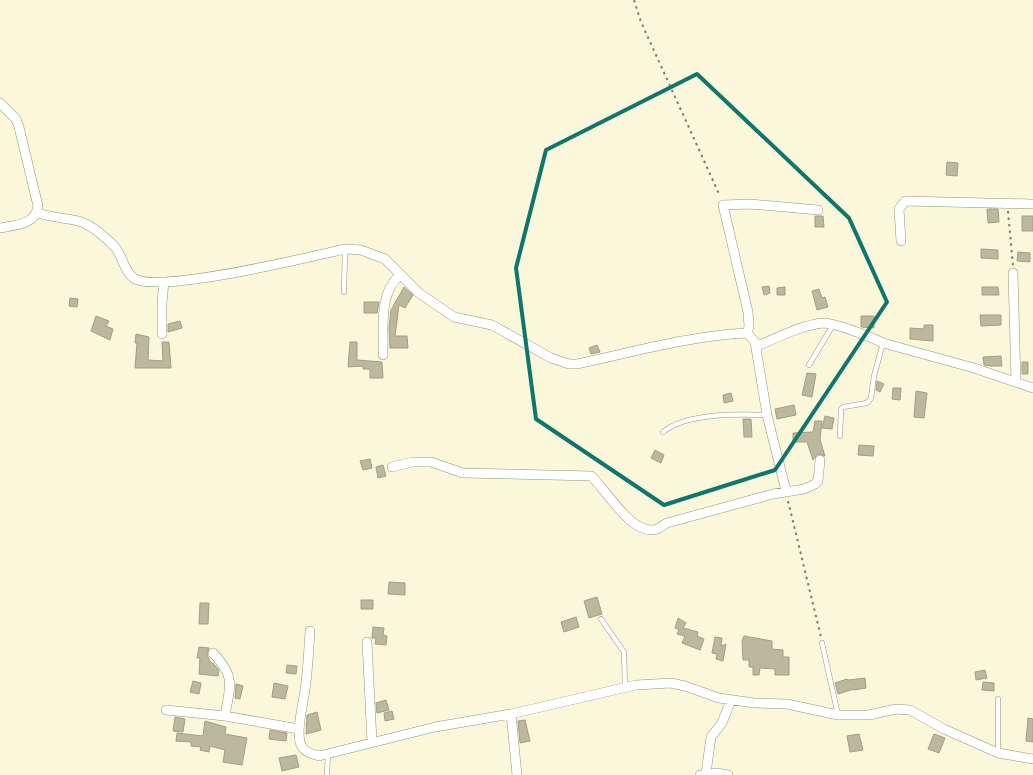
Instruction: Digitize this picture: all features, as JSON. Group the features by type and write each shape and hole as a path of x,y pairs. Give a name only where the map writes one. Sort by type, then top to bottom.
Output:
{"street":[{"path":"0,103 16,120 22,134 38,199 37,213 34,218 26,222 0,228"},
{"path":"901,241 899,209 905,201 1033,204"},
{"path":"746,333 749,327 748,312 724,205 750,204 818,210"},
{"path":"37,213 54,218 80,221 97,231 116,249 128,272 135,278 146,282 164,282 217,276 345,249 361,250 384,259 419,293 454,317 492,325 551,358 569,364 577,364 716,334 746,333 753,338 756,346 767,415 786,491"},
{"path":"1013,273 1016,382"},
{"path":"383,355 384,303 390,288 400,275"},
{"path":"162,334 164,282"},
{"path":"756,346 797,330 823,323 883,343 974,368 1033,388"},
{"path":"392,467 414,462 431,462 462,473 592,476 636,526 656,530 667,523 786,491 804,489 815,484 819,477 820,460"},
{"path":"310,631 306,684 299,729 302,747 306,751 319,756 435,727 510,714 650,683 671,683 719,698 754,703 787,704 838,715 869,715 896,710 910,710 944,729 998,753 1033,759"},
{"path":"368,642 372,742"},
{"path":"213,652 228,670 230,680 225,716"},
{"path":"728,775 703,774 712,737 722,724 732,700"},
{"path":"166,710 225,716 299,729"},
{"path":"510,714 517,775"}],"lane":[{"path":"344,292 345,249"},
{"path":"809,365 833,325"},
{"path":"840,436 841,409 867,403 871,398 874,376 883,343"},
{"path":"663,432 671,425 686,420 739,414 767,415"},
{"path":"601,619 624,652 625,688"},
{"path":"822,643 838,715"},
{"path":"998,699 998,753"},
{"path":"328,754 328,775"}],"path":[{"path":"634,0 641,22 724,205"},
{"path":"1007,202 1013,273"},
{"path":"786,491 822,643"}],"highlighted area":[{"path":"697,74 849,218 887,302 775,470 664,505 536,419 516,268 546,150"}],"building":[{"path":"947,162 958,163 957,176 946,175"},
{"path":"987,209 998,209 999,222 988,223"},
{"path":"815,216 823,216 824,227 815,227"},
{"path":"1022,216 1033,216 1033,231 1022,231"},
{"path":"981,249 998,250 998,259 981,258"},
{"path":"1018,252 1030,253 1030,262 1017,261"},
{"path":"769,286 770,293 764,295 762,287"},
{"path":"404,287 413,295 405,308 399,305 395,336 407,336 408,348 390,348 389,328 391,310"},
{"path":"785,287 785,295 777,295 777,288"},
{"path":"982,287 998,287 999,295 982,295"},
{"path":"819,289 822,298 825,297 828,307 817,310 812,291"},
{"path":"70,298 78,299 77,307 69,306"},
{"path":"364,302 379,302 377,313 364,313"},
{"path":"980,315 1001,315 1001,325 981,326"},
{"path":"96,316 109,321 106,326 113,329 110,340 91,331"},
{"path":"861,316 874,316 874,328 861,327"},
{"path":"180,321 182,328 168,332 168,324"},
{"path":"924,325 933,325 933,341 910,339 910,328 924,329"},
{"path":"136,334 149,337 148,360 163,361 162,342 169,342 171,368 135,368"},
{"path":"350,342 357,342 357,360 382,362 383,378 370,378 370,369 363,369 363,366 348,367"},
{"path":"597,345 600,352 591,354 589,348"},
{"path":"1001,356 1002,366 984,365 983,357"},
{"path":"1022,362 1028,362 1028,374 1022,374"},
{"path":"807,373 816,374 812,397 802,395"},
{"path":"877,381 884,384 880,392 876,390"},
{"path":"893,388 901,388 900,400 892,399"},
{"path":"916,391 927,393 924,418 914,417"},
{"path":"731,393 733,401 724,403 723,395"},
{"path":"794,405 796,415 777,419 775,409"},
{"path":"825,416 834,418 832,429 822,428"},
{"path":"743,419 751,419 752,437 744,437"},
{"path":"815,421 822,421 820,440 825,456 818,454 813,460 807,442 793,442 793,433 813,432"},
{"path":"859,445 874,446 873,456 858,455"},
{"path":"655,450 664,455 661,463 651,458"},
{"path":"370,459 372,468 363,470 360,461"},
{"path":"383,465 386,476 378,478 376,467"},
{"path":"389,582 405,583 405,595 388,594"},
{"path":"597,597 602,614 589,618 584,601"},
{"path":"361,600 373,600 373,609 361,609"},
{"path":"200,603 209,603 208,624 199,624"},
{"path":"576,617 579,627 564,632 561,622"},
{"path":"678,618 686,623 683,628 698,632 697,636 704,639 700,650 682,643 685,636 677,634 679,630 675,628"},
{"path":"373,627 384,628 383,635 387,636 386,645 375,644 376,638 372,638"},
{"path":"744,636 772,641 772,649 783,650 783,657 789,657 789,675 775,675 775,669 760,668 759,675 753,675 753,667 749,667 749,660 743,660 742,641"},
{"path":"715,637 722,638 721,646 726,644 723,661 716,659 717,654 712,653"},
{"path":"199,647 209,648 207,655 211,663 219,670 218,676 199,674 200,658 197,658"},
{"path":"287,665 297,666 296,674 286,673"},
{"path":"985,670 987,678 976,680 975,672"},
{"path":"865,678 866,688 854,689 838,694 835,683 847,679"},
{"path":"193,681 201,683 199,694 190,692"},
{"path":"983,682 994,683 994,691 982,690"},
{"path":"274,683 288,686 285,699 272,697"},
{"path":"236,684 243,686 240,699 235,698"},
{"path":"386,700 389,710 377,713 376,703"},
{"path":"392,711 394,719 385,721 384,713"},
{"path":"317,712 321,730 306,734 307,715"},
{"path":"175,717 185,719 183,732 173,731"},
{"path":"1028,718 1033,719 1033,742 1026,741"},
{"path":"525,720 530,741 520,743 518,721"},
{"path":"205,721 226,727 225,734 247,738 242,765 223,762 225,750 210,746 209,752 200,750 201,747 191,746 191,742 176,741 177,733 203,736"},
{"path":"270,730 287,733 286,741 269,739"},
{"path":"859,734 863,750 850,752 847,736"},
{"path":"934,734 945,738 939,753 928,749"},
{"path":"296,755 299,767 282,771 279,758"}]}
